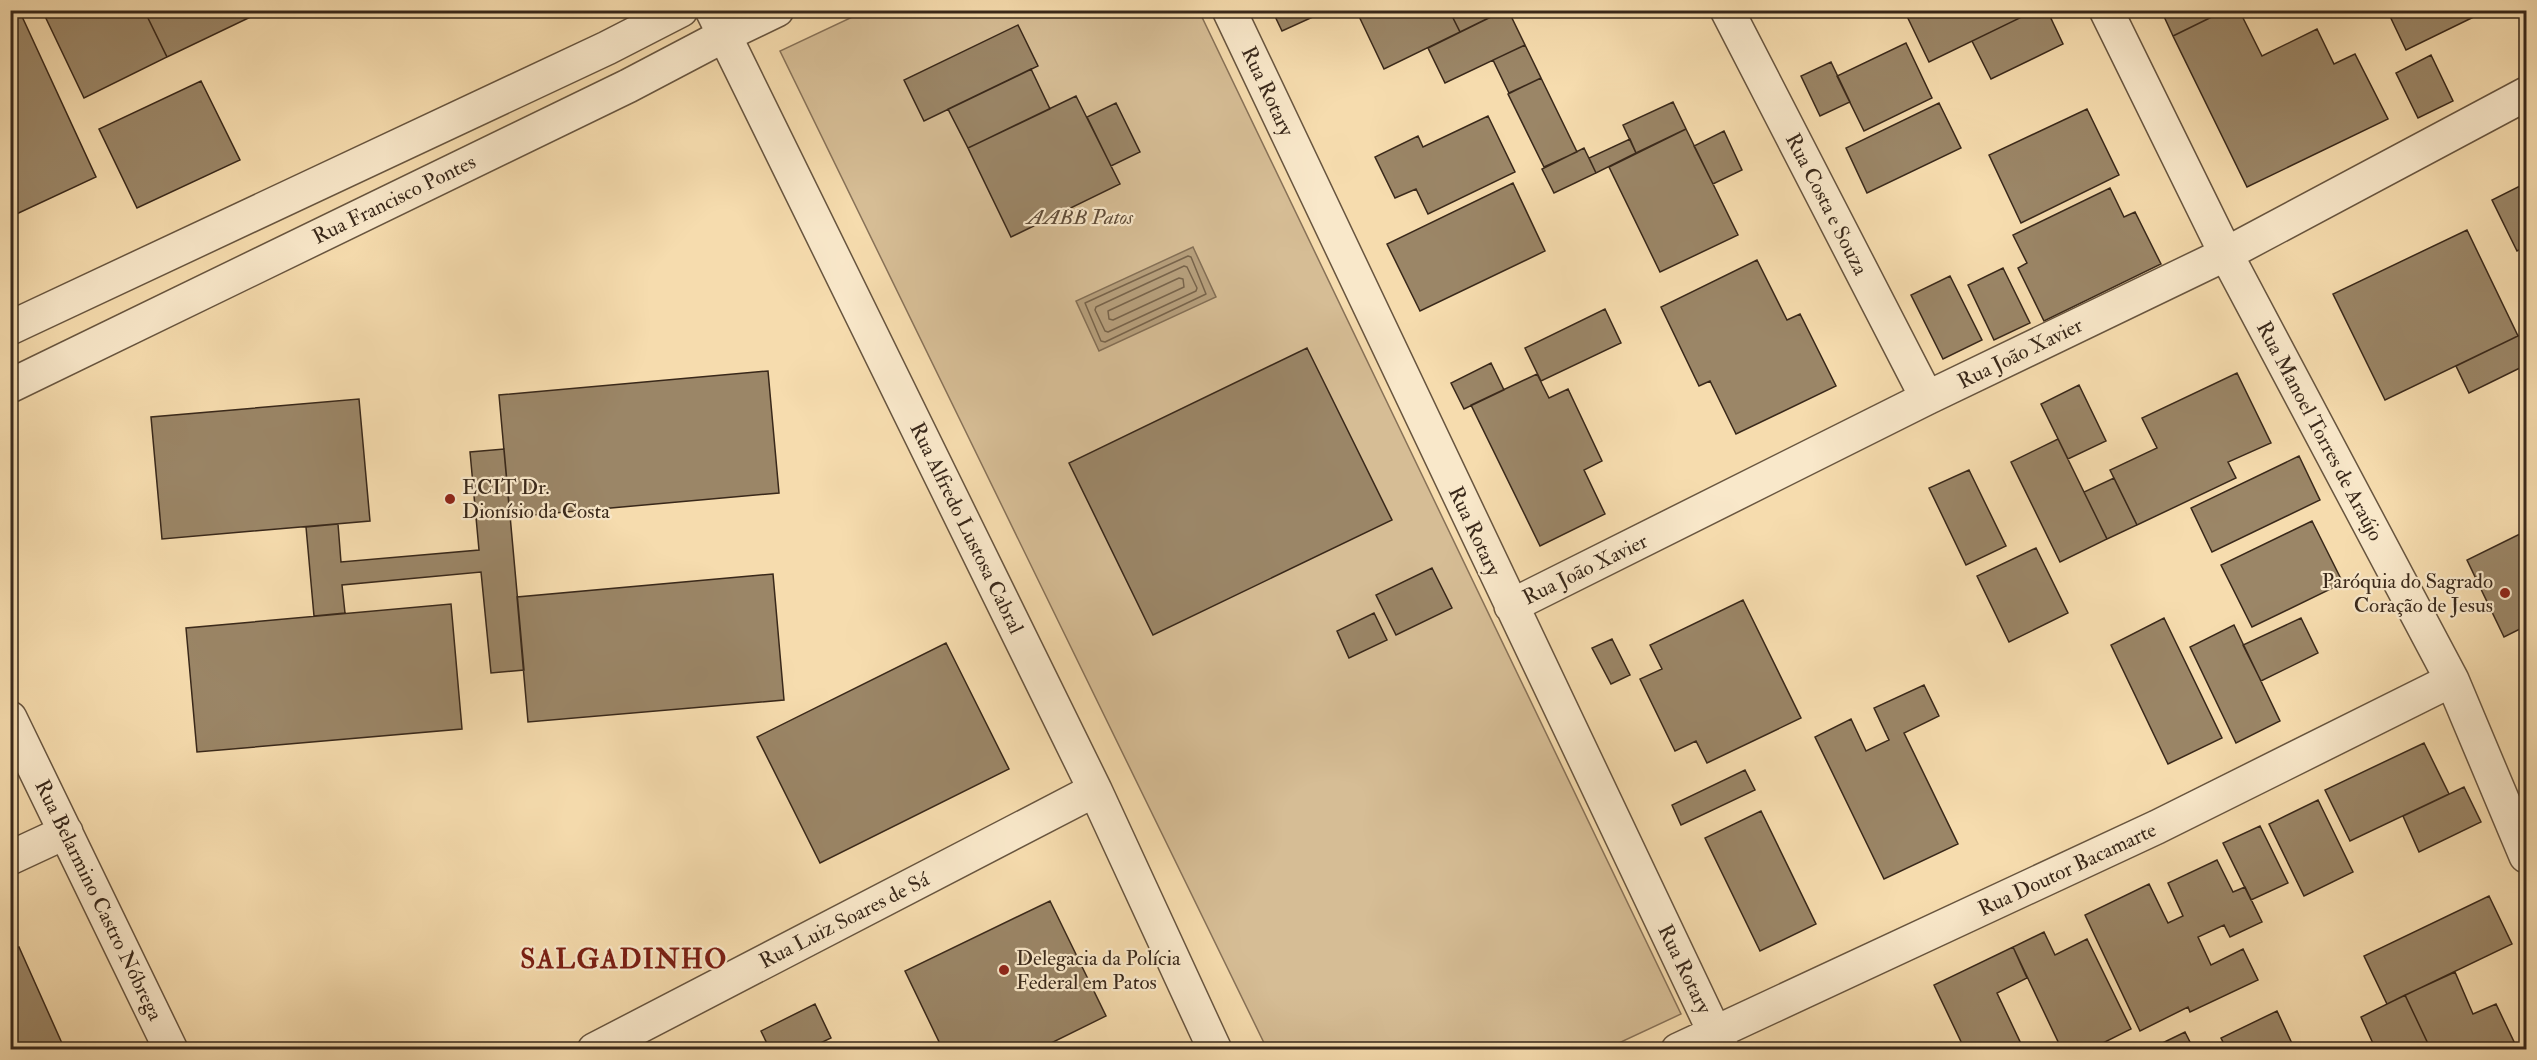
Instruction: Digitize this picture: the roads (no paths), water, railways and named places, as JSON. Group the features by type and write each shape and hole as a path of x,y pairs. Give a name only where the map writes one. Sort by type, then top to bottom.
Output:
{"street":[{"path":"10,328 607,48 681,10"},
{"name":"Rua Francisco Pontes","path":"10,386 628,86 718,23 777,10"},
{"name":"Rua Rotary","path":"1229,10 1719,1041"},
{"name":"Rua Costa e Souza","path":"1727,10 1927,398"},
{"name":"Rua Manoel Torres de Araújo","path":"2106,10 2226,254 2452,680 2526,856"},
{"name":"Rua Alfredo Lustosa Cabral","path":"718,23 1095,790 1215,1050"},
{"name":"Rua João Xavier","path":"1511,606 1927,398 2226,254 2526,94"},
{"name":"Rua Doutor Bacamarte","path":"1678,1050 1719,1041 2452,680"},
{"name":"Rua Belarmino Castro Nóbrega","path":"10,718 171,1050"},
{"name":"Rua Luiz Soares de Sá","path":"594,1050 1095,790"},
{"path":"10,858 66,832"}],"water":[{"path":"1193,247 1216,297 1099,351 1076,301"}],"place":[{"name":"ECIT Dr. Dionísio da Costa","path":"450,499"},
{"name":"Paróquia do Sagrado Coração de Jesus","path":"2505,593"},
{"name":"Delegacia da Polícia Federal em Patos","path":"1004,970"}],"district":[{"name":"SALGADINHO","path":"624,959"}],"park label":[{"name":"AABB Patos","path":"1080,217"}]}
